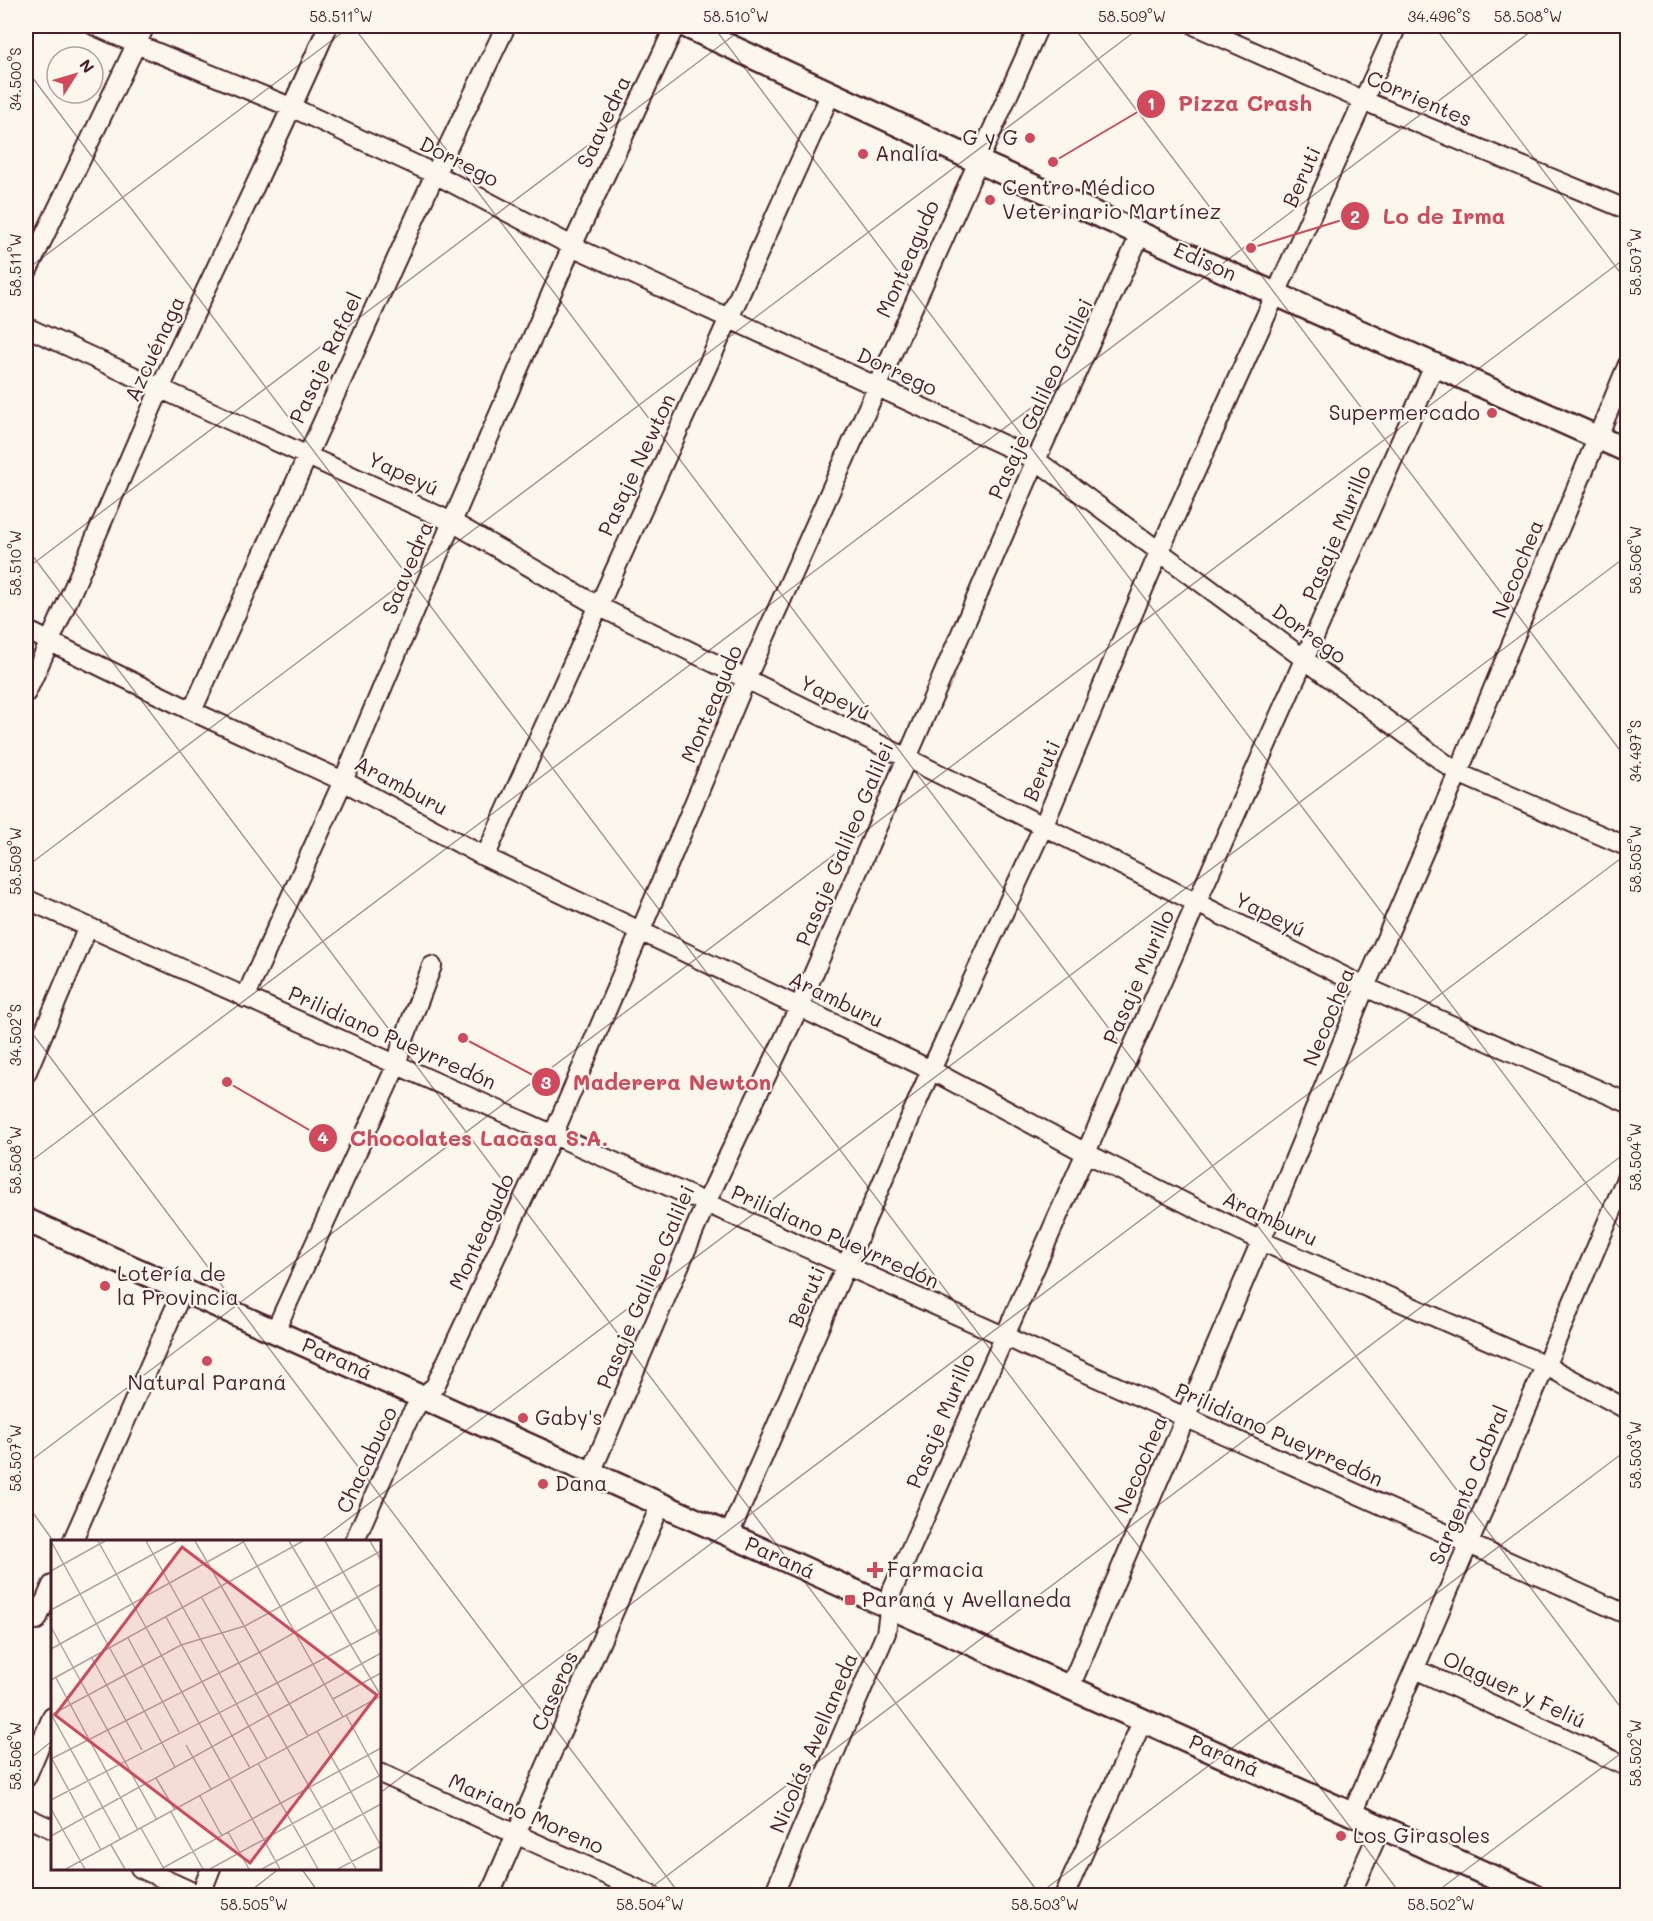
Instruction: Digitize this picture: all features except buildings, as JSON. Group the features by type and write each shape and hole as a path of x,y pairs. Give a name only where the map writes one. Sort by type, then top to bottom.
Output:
{"street":[{"name":"Dorrego","path":"95,26 293,108 435,174 572,246 1036,460 1458,773 1628,847"},
{"path":"26,274 145,26"},
{"name":"Azcuénaga","path":"26,693 160,388 293,108 328,26"},
{"name":"Pasaje Rafael","path":"192,711 435,174 506,26"},
{"name":"Saavedra","path":"245,998 343,781 572,246 675,26"},
{"name":"Edison","path":"686,26 977,161 1628,451"},
{"name":"Monteagudo","path":"422,1397 435,1386 553,1135 746,679 1039,26"},
{"name":"Corrientes","path":"1196,26 1362,100 1628,210"},
{"name":"Beruti","path":"729,1535 931,1070 1043,827 1159,552 1397,26"},
{"name":"Pasaje Newton","path":"485,857 831,93"},
{"name":"Pasaje Galileo Galilei","path":"591,1473 705,1203 799,1007 1036,460 1141,233"},
{"name":"Yapeyú","path":"26,327 452,522 598,606 1365,987 1628,1104"},
{"name":"Necochea","path":"1070,1687 1261,1241 1365,987 1458,773 1628,363"},
{"name":"Pasaje Murillo","path":"890,1607 892,1591 1003,1336 1306,659 1434,366"},
{"name":"Aramburu","path":"26,630 343,781 485,857 931,1070 1086,1153 1261,1241 1545,1365 1628,1410"},
{"name":"Prilidiano Pueyrredón","path":"26,899 1628,1615"},
{"path":"26,1074 88,927"},
{"path":"275,1331 397,1064 401,1047 432,966"},
{"name":"Sargento Cabral","path":"1352,1814 1628,1174"},
{"name":"Paraná","path":"26,1220 1535,1896"},
{"path":"73,1540 183,1290"},
{"name":"Chacabuco","path":"355,1540 408,1420 422,1397"},
{"name":"Caseros","path":"489,1896 661,1504"},
{"path":"38,1620 51,1588"},
{"name":"Nicolás Avellaneda","path":"773,1896 886,1633 890,1607"},
{"name":"Olaguer y Feliú","path":"1415,1669 1628,1767"},
{"path":"26,1778 51,1719"},
{"path":"1064,1896 1143,1720"},
{"name":"Mariano Moreno","path":"381,1773 653,1896"},
{"path":"26,1817 51,1829"},
{"path":"1350,1896 1381,1827"},
{"path":"142,1870 200,1895 211,1870"}],"place":[{"name":"G y G","path":"1030,138"},
{"name":"Analía","path":"863,154"},
{"name":"Pizza Crash","path":"1053,162"},
{"name":"Centro Médico Veterinario Martínez","path":"990,200"},
{"name":"Lo de Irma","path":"1251,248"},
{"name":"Supermercado","path":"1492,413"},
{"name":"Maderera Newton","path":"463,1038"},
{"name":"Chocolates Lacasa S.A.","path":"227,1082"},
{"name":"Lotería de la Provincia","path":"105,1286"},
{"name":"Natural Paraná","path":"207,1361"},
{"name":"Gaby's","path":"523,1418"},
{"name":"Dana","path":"543,1484"},
{"name":"Farmacia","path":"875,1570"},
{"name":"Paraná y Avellaneda","path":"850,1600"},
{"name":"Los Girasoles","path":"1341,1836"}]}
